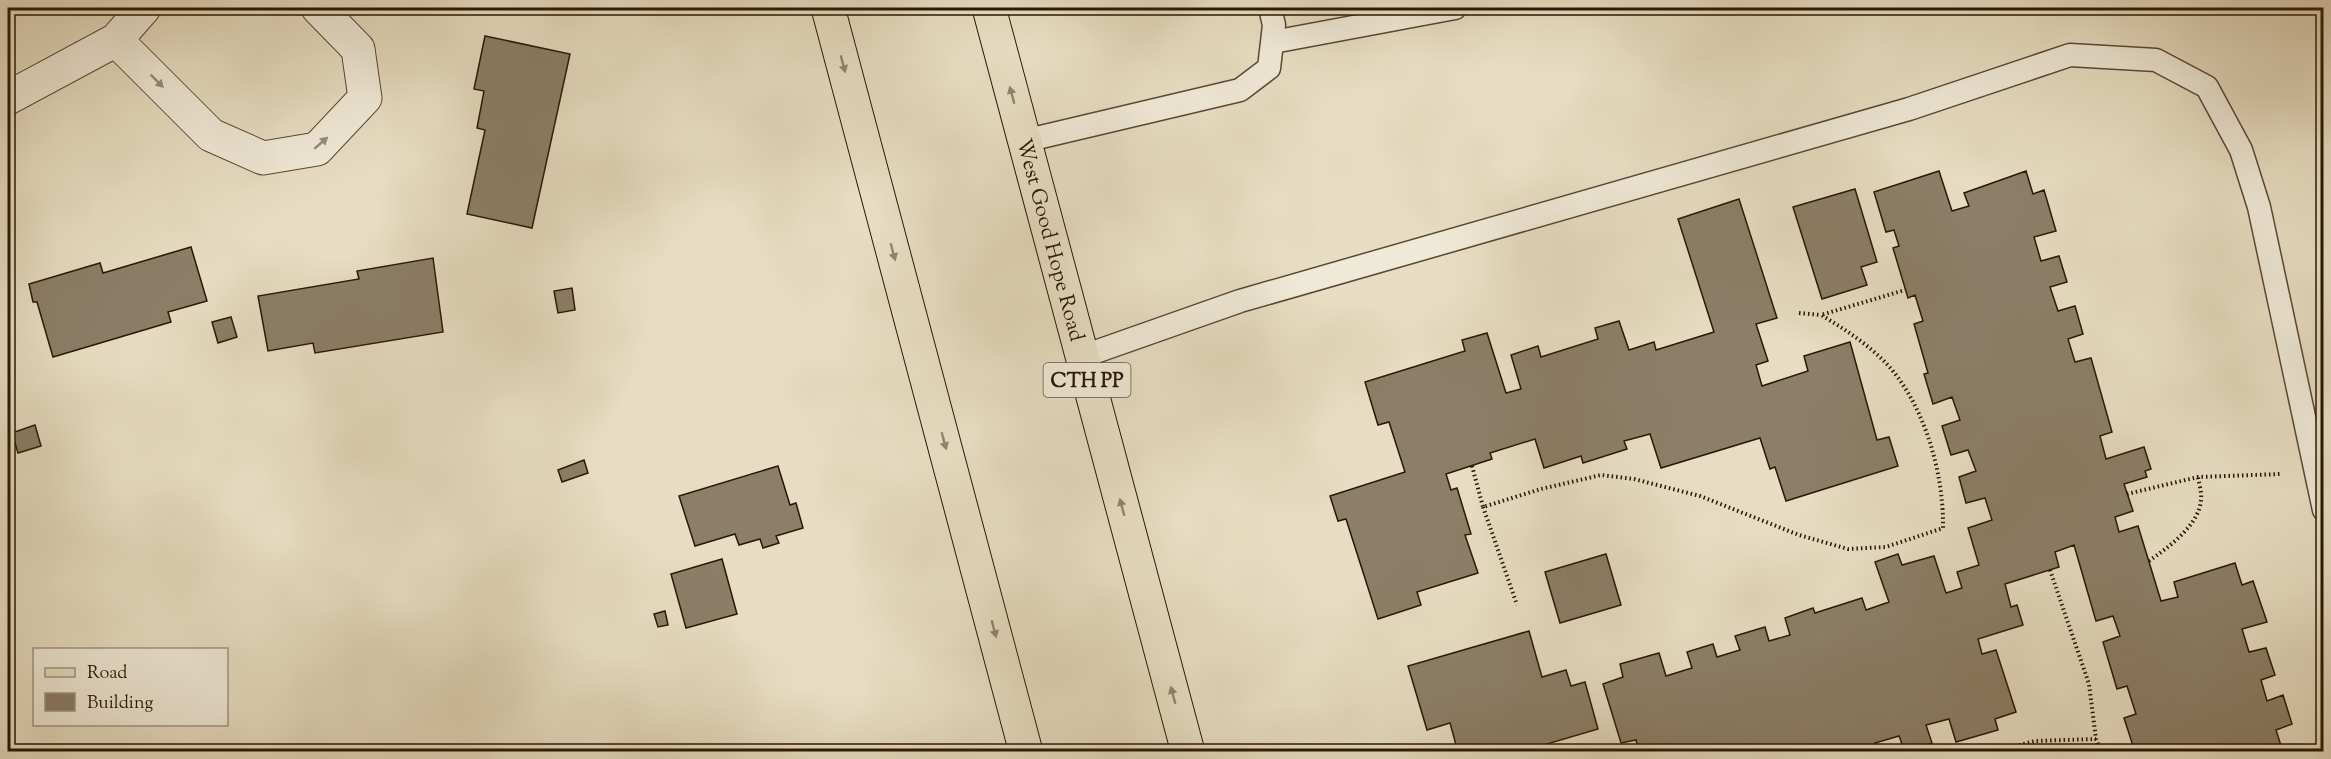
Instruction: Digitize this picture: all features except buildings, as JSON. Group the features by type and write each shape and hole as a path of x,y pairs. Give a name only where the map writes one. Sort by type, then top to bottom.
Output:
{"main road":[{"path":"828,8 1026,752"},
{"name":"West Good Hope Road","path":"989,8 1188,752"}],"street":[{"path":"8,98 116,40 144,8"},
{"path":"116,40 211,135 263,158 317,149 365,99 358,49 318,8"}],"lane":[{"path":"1024,141 1240,90 1269,68 1274,24 1270,8"},
{"path":"1273,42 1455,8"},
{"path":"1081,357 1240,301 1909,109 2070,55 2156,60 2206,87 2241,150 2259,207 2324,510"}],"path":[{"path":"1799,313 1821,315 1905,290"},
{"path":"1483,507 1540,489 1601,475 1634,479 1700,496 1800,535 1848,549 1886,547 1943,528 1944,498 1935,456 1911,400 1885,362 1846,330 1821,315"},
{"path":"1472,466 1483,507 1517,605"},
{"path":"2127,494 2198,477 2316,473"},
{"path":"2149,561 2174,543 2189,526 2201,502 2198,477"},
{"path":"2050,570 2089,684 2096,739 2101,752"},
{"path":"1993,752 2035,741 2096,739"}]}
